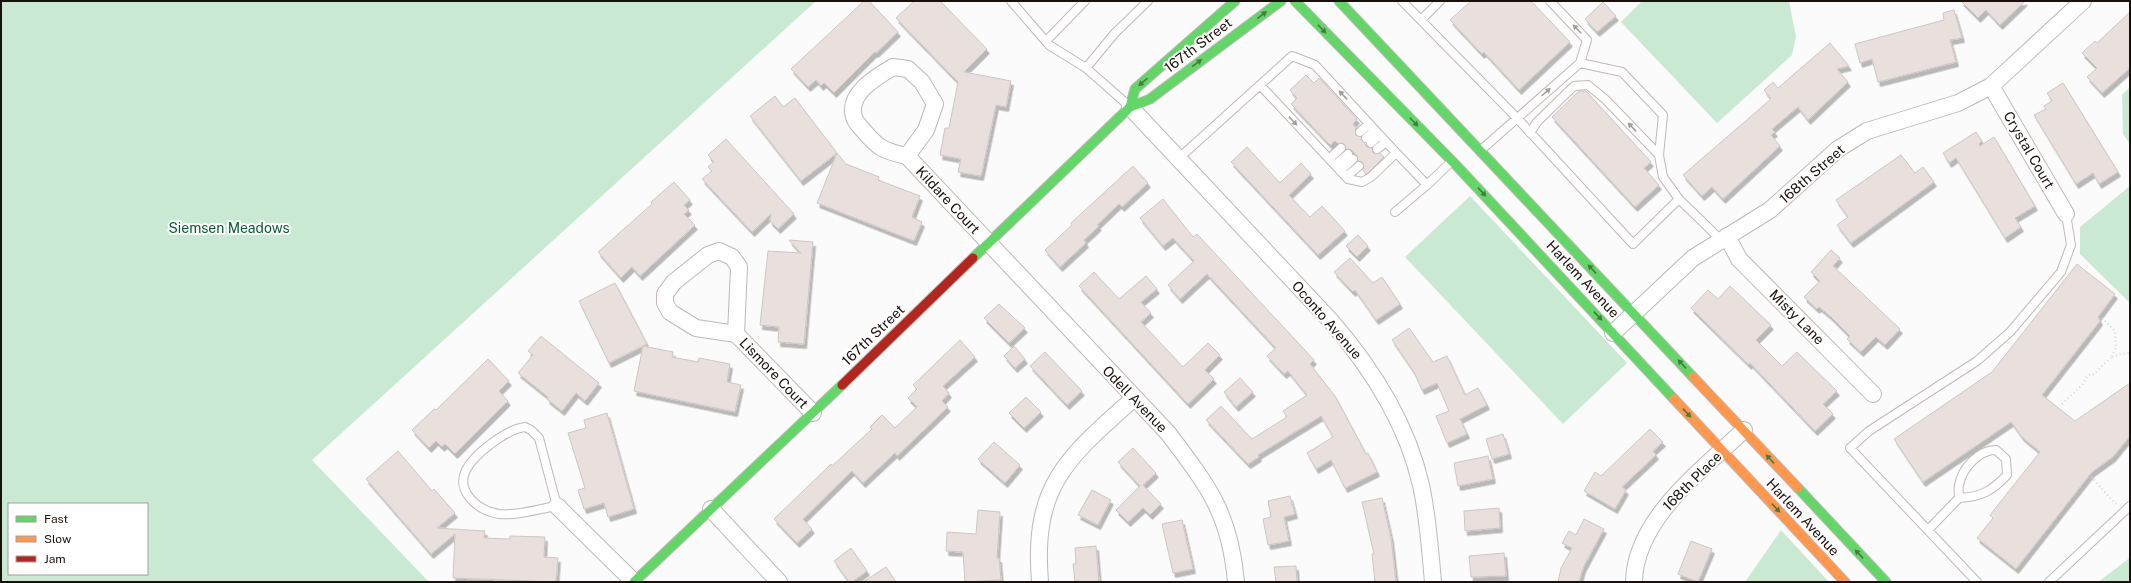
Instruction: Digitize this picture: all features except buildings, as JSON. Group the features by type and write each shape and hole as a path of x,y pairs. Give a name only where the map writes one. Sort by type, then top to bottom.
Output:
{"main road":[{"name":"167th Street","path":"1130,107 1135,89 1236,1"},
{"name":"167th Street","path":"634,582 813,413 1130,107 1150,99 1281,1"},
{"name":"Harlem Avenue","path":"1295,1 1452,161 1845,582"},
{"name":"Harlem Avenue","path":"1339,1 1886,582"}],"street":[{"name":"168th Street","path":"1614,333 1693,258 1770,210 1838,149 1867,131 1958,103 1991,86 2083,1"},
{"path":"892,67 908,70 913,74 922,82 935,104 926,130 907,156 876,146 854,118 853,104 860,92 875,78 892,67"},
{"name":"Crystal Court","path":"1991,86 2066,214"},
{"name":"Oconto Avenue","path":"1130,107 1330,320 1360,357 1381,390 1403,433 1420,484 1428,529 1433,582"},
{"name":"Kildare Court","path":"907,156 988,243"},
{"name":"Misty Lane","path":"1724,238 1738,259 1873,394"},
{"name":"Odell Avenue","path":"988,243 1168,433 1203,480 1216,503 1231,542 1236,582"},
{"name":"Lismore Court","path":"736,334 738,267 732,257 719,250 708,255 674,282 665,294 664,303 670,312 696,328 736,334 813,413"},
{"path":"1040,582 1038,555 1040,529 1045,505 1053,484 1066,464 1093,435 1134,398"},
{"name":"168th Place","path":"1634,582 1634,572 1646,536 1665,505 1744,430"},
{"path":"557,506 634,582"},
{"path":"711,509 779,582"}],"lane":[{"path":"1011,1 1046,41 1086,68 1130,107"},
{"path":"1046,41 1085,1"},
{"path":"1086,68 1115,32 1148,1"},
{"path":"1402,1 1517,118 1633,244 1679,199"},
{"path":"1420,20 1440,1"},
{"path":"1480,150 1580,63 1587,40 1550,1"},
{"path":"1178,159 1292,56 1315,65 1427,185"},
{"path":"1580,63 1622,72 1663,115 1658,155 1663,177 1679,199 1724,238"},
{"path":"1260,85 1346,177 1356,182 1362,182 1371,177 1396,153"},
{"path":"1530,133 1537,122 1574,86 1588,85 1606,100 1658,155"},
{"path":"1360,132 1369,124"},
{"path":"1369,140 1377,133"},
{"path":"1377,149 1386,142"},
{"path":"1329,159 1341,148"},
{"path":"1338,168 1350,157"},
{"path":"1395,212 1427,185 1452,161"},
{"path":"1346,177 1359,166"},
{"path":"1976,582 1850,448 1869,431 1977,361 2010,332 2060,272 2071,245 2066,214"},
{"path":"525,427 531,430 539,438 557,506 515,514 490,512 473,503 467,495 463,479 466,470 480,454 494,443 519,428 525,427"},
{"path":"1928,530 1959,498 1975,497 1996,487 2007,475 2006,459 1996,450 1988,450 1981,454 1963,474 1959,485 1959,498"},
{"path":"2049,582 2130,506"}],"path":[{"path":"2102,318 2115,331 2116,348 2111,358"},
{"path":"2062,404 2082,386 2088,375 2094,374 2111,358 2120,354 2130,353"},
{"path":"2091,477 2116,504"}],"green space":[{"name":"Siemsen Meadows","path":"1,1 816,1 312,460 429,582 1,582"},
{"path":"1642,1 1789,1 1796,37 1792,55 1717,123 1621,22"},
{"path":"2130,87 2130,144 2123,134 2122,95"},
{"path":"2130,186 2130,303 2080,254 2080,227"},
{"path":"1470,196 1627,363 1563,424 1405,257"},
{"path":"1781,530 1829,582 1745,582"},
{"path":"2130,557 2130,582 2098,582 2127,560"}],"traffic: fast":[{"path":"1130,107 1135,89 1235,1"},
{"path":"973,258 1130,107 1150,99 1281,1"},
{"path":"1295,1 1455,164 1674,399"},
{"path":"1339,1 1693,377"},
{"path":"634,582 842,385"},
{"path":"1798,488 1886,582"}],"traffic: slow":[{"path":"1693,377 1798,488"},
{"path":"1674,399 1845,582"}],"traffic: jam":[{"path":"842,385 973,258"}]}
